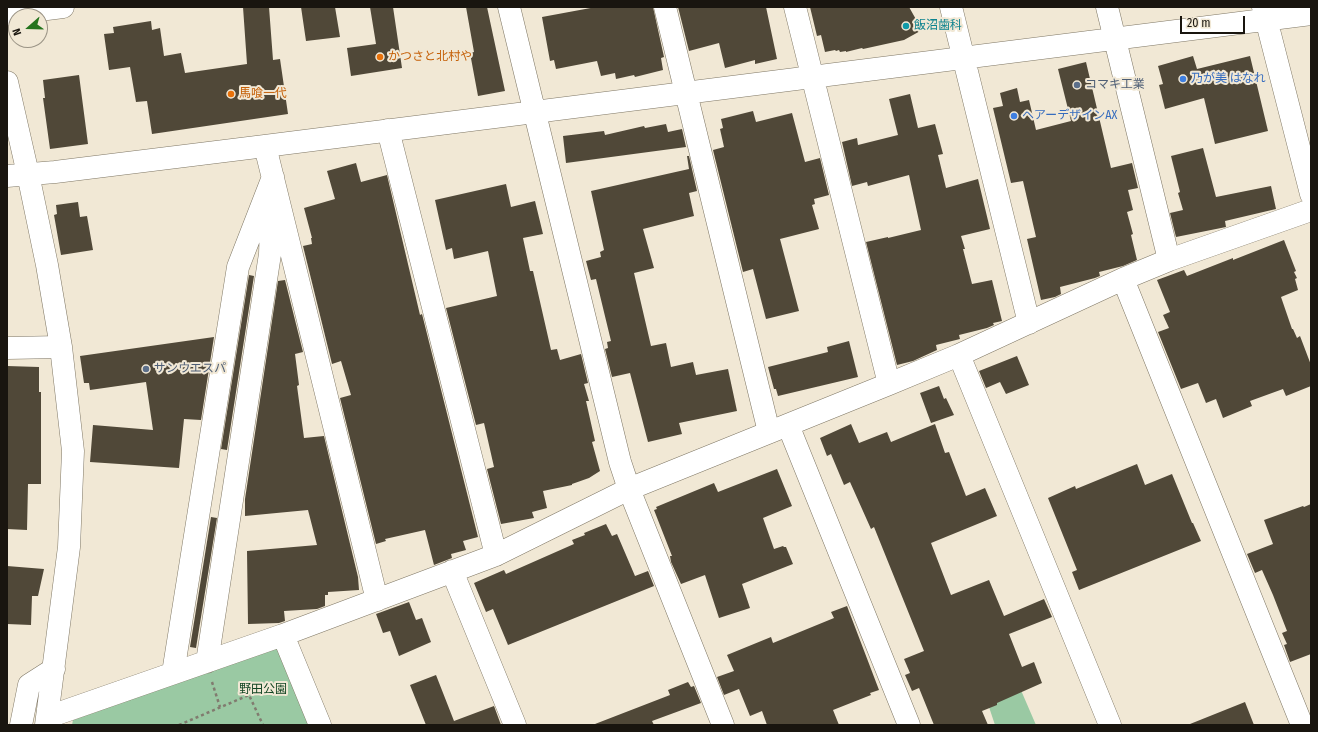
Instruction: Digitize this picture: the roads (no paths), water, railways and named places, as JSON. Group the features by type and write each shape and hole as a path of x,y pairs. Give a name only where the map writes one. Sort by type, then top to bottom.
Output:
{"street":[{"path":"7,14 63,7"},
{"path":"509,7 620,462 629,489 723,725"},
{"path":"665,7 686,93 778,428 909,725"},
{"path":"795,7 890,384"},
{"path":"951,7 1029,323"},
{"path":"1107,7 1169,260"},
{"path":"1265,14 1311,194"},
{"path":"7,176 265,146 964,58 1115,38 1265,14 1311,14"},
{"path":"7,82 47,265 61,347 72,451 69,547 47,721 173,673 283,635 496,555 629,489 959,355 1123,279 1169,260 1311,210"},
{"path":"388,130 496,555"},
{"path":"265,146 377,600"},
{"path":"207,662 270,254 273,177"},
{"path":"173,673 238,267 273,177"},
{"path":"1123,279 1302,725"},
{"path":"7,348 61,347"},
{"path":"959,355 1110,725"},
{"path":"452,571 515,725"},
{"path":"283,635 320,725"},
{"path":"21,725 30,684 54,669"}],"place":[{"name":"飯沼歯科","path":"906,26"},
{"name":"かつさと北村や","path":"380,57"},
{"name":"乃が美 はなれ","path":"1183,79"},
{"name":"コマキ工業","path":"1077,85"},
{"name":"馬喰一代","path":"231,94"},
{"name":"ヘアーデザインAX","path":"1014,116"},
{"name":"サンウエスパ","path":"146,369"}],"park label":[{"name":"野田公園","path":"263,690"}]}
